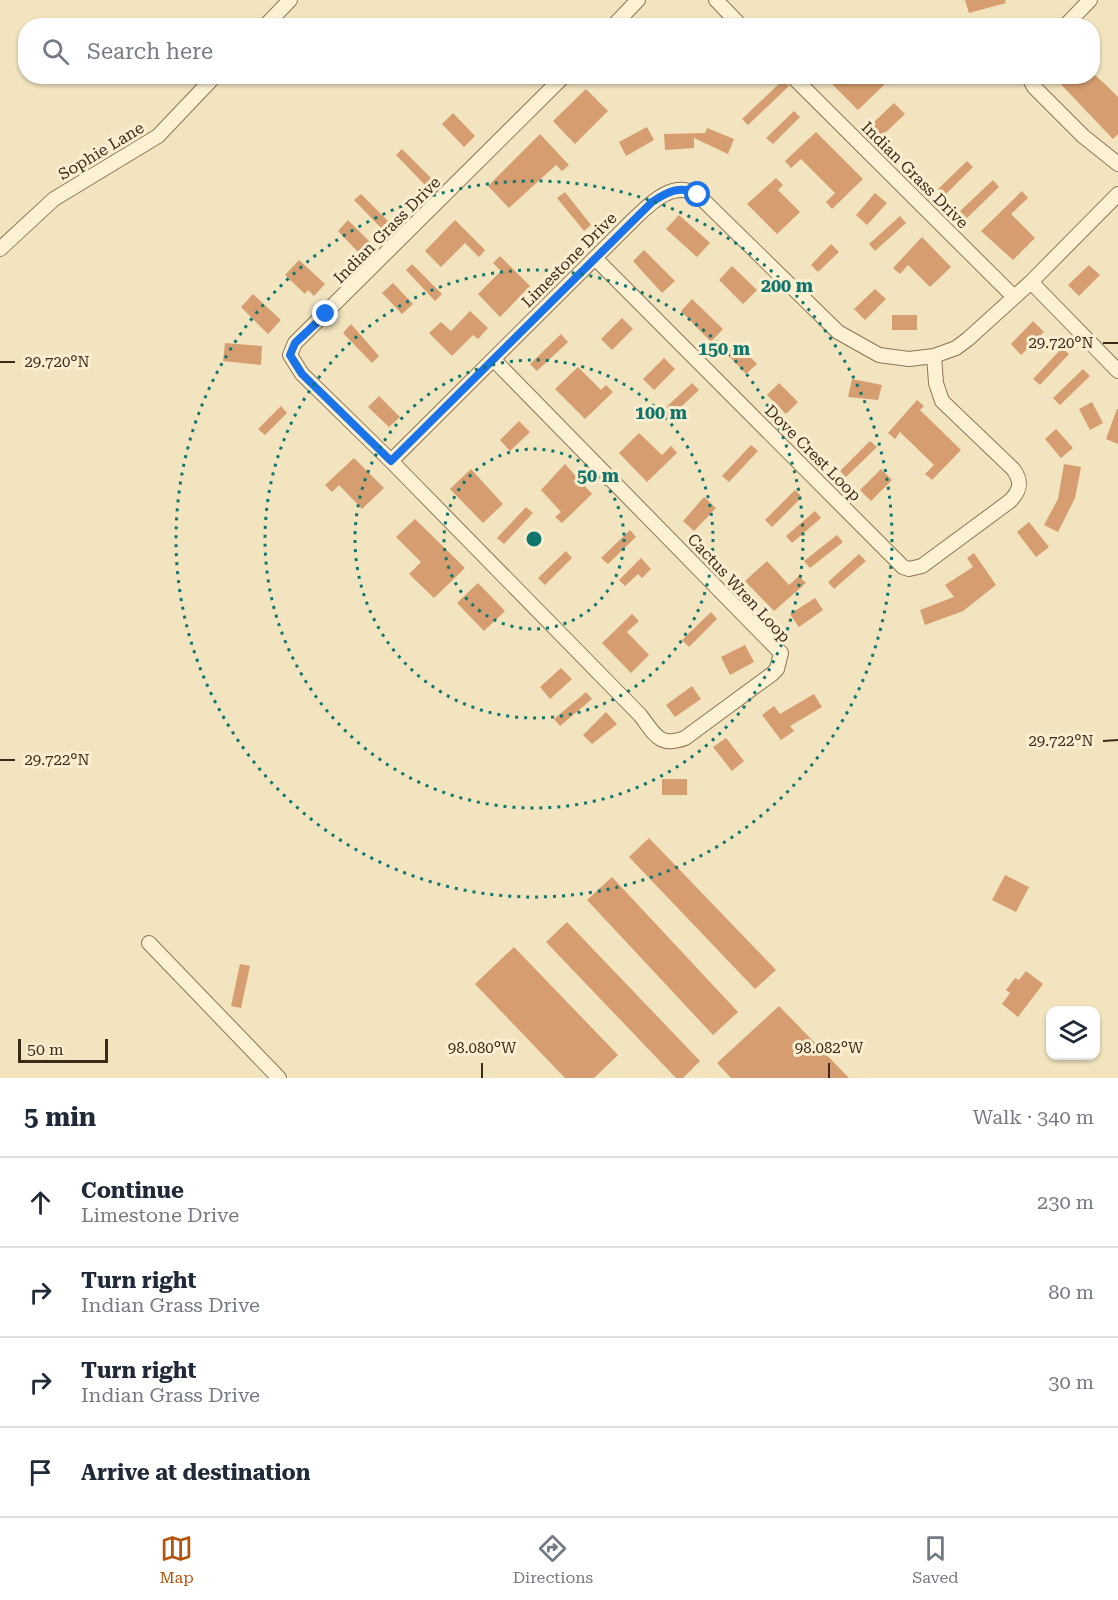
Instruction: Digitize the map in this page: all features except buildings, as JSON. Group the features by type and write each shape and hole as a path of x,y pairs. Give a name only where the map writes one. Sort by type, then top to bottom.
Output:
{"street":[{"path":"273,18 290,0"},
{"path":"621,18 638,0"},
{"path":"716,0 733,18"},
{"path":"1073,18 1090,0"},
{"name":"Sophie Lane","path":"0,249 54,199 158,136 207,84"},
{"name":"Indian Grass Drive","path":"391,461 302,374 290,355 292,348 556,84"},
{"name":"Indian Grass Drive","path":"800,84 1014,297"},
{"path":"1032,84 1083,136 1118,164"},
{"name":"Limestone Drive","path":"391,461 652,202 672,191 690,190 799,296 851,342 891,358 934,356 962,343 1032,282 1118,194"},
{"name":"Dove Crest Loop","path":"595,258 903,567 909,570 922,566 1010,501 1019,486 1013,469 942,401 936,383 934,356"},
{"path":"1032,282 1118,371"},
{"name":"Cactus Wren Loop","path":"391,461 640,716 661,741 669,743 685,738 777,669 781,660 779,649 494,360"},
{"path":"149,943 279,1078"}],"route":[{"path":"326,314 295,343 290,355 302,374 391,461 652,202 672,191 682,189 690,190 698,195"}]}
